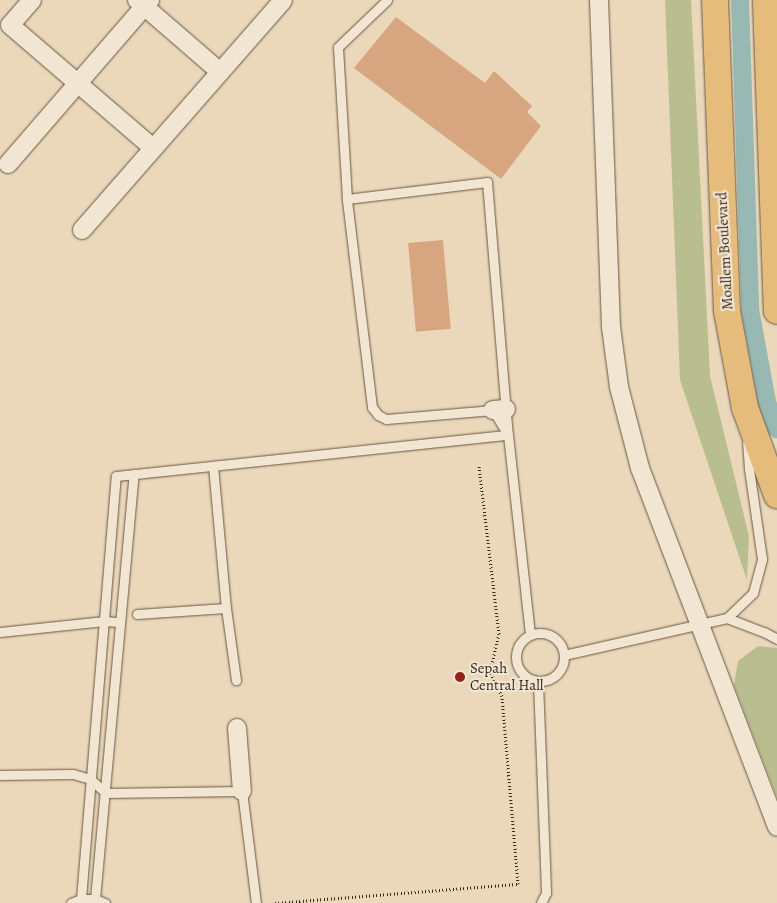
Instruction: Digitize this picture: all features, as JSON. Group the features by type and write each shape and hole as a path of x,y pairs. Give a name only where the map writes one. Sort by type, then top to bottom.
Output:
{"main road":[{"name":"Moallem Boulevard","path":"715,0 727,311 745,408 777,495"},
{"path":"766,0 776,235 777,311"}],"street":[{"path":"32,0 10,25 153,148"},
{"path":"82,230 283,0"},
{"path":"598,0 611,327 619,388 640,468 701,623 777,827"},
{"path":"8,164 78,84 144,2 220,72"},
{"path":"237,728 242,791"}],"lane":[{"path":"387,0 338,47 347,199 372,407 378,415 386,419 500,410"},
{"path":"347,199 487,182 500,410 508,435 530,635"},
{"path":"727,618 753,593 762,559 749,469 745,408"},
{"path":"81,899 116,476 508,435"},
{"path":"213,466 226,608 236,680"},
{"path":"95,900 134,474"},
{"path":"137,614 226,608"},
{"path":"564,655 727,618 777,639"},
{"path":"0,632 104,621 120,622"},
{"path":"545,633 552,636 563,648 564,655 560,671 554,677 538,682 523,675 516,660 518,645 530,635 545,633"},
{"path":"538,682 546,893 541,903"},
{"path":"0,775 73,774 90,779 106,793 242,791 256,903"},
{"path":"71,903 81,899 105,903"}],"path":[{"path":"275,903 518,884 502,696 490,672 499,634 479,466"}],"green space":[{"path":"665,0 691,0 710,376 749,536 747,580 680,380"},
{"path":"758,646 777,648 777,797 734,685 738,661"}],"building":[{"path":"396,17 485,83 494,71 532,106 527,112 541,126 501,179 354,68"},
{"path":"443,240 451,329 416,332 408,243"}],"waterway":[{"path":"740,0 750,309 767,402 777,429"}],"place":[{"name":"Sepah Central Hall","path":"460,677"}]}
